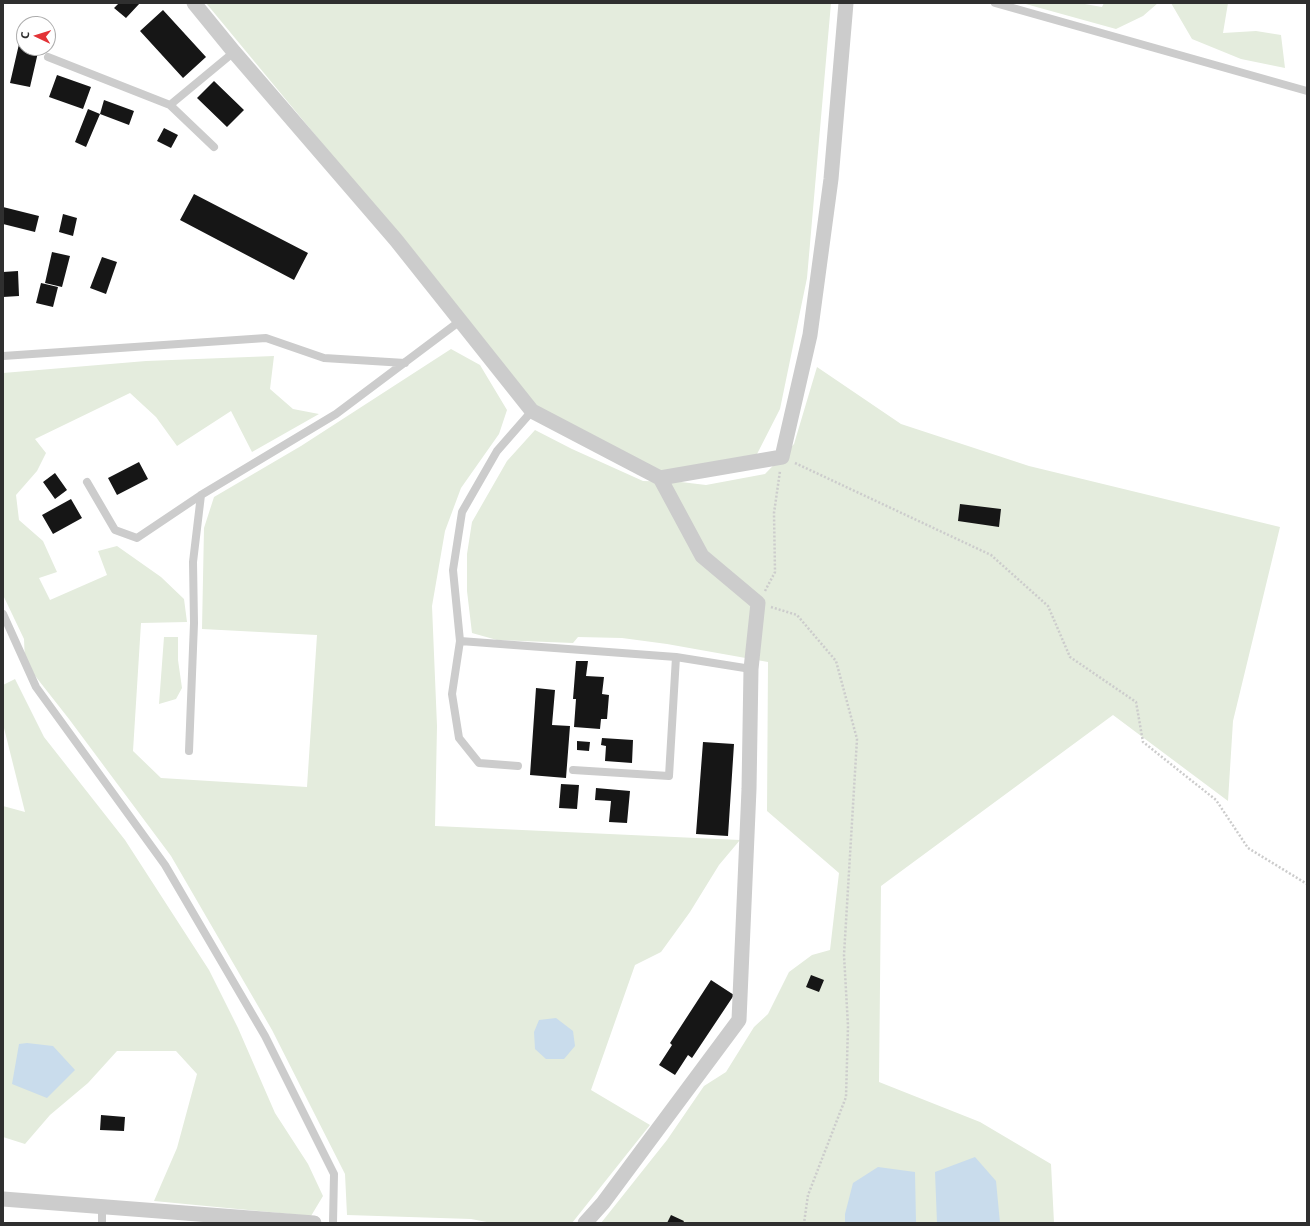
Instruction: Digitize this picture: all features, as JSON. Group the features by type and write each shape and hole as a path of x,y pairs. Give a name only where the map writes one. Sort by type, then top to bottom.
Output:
{"street":[{"path":"194,3 234,52 396,240 532,411 660,478 702,556 758,603 751,669 749,790 739,1020 603,1203 586,1223"},
{"path":"660,478 782,457 810,336 831,179 846,3"},
{"path":"3,1199 314,1223"}],"lane":[{"path":"996,3 1307,91"},
{"path":"170,105 234,52"},
{"path":"48,57 170,105 214,147"},
{"path":"87,482 115,530 137,538 201,494 336,414 460,321"},
{"path":"3,356 266,338 324,358 405,363"},
{"path":"518,766 479,763 459,738 452,694 460,641 453,570 462,512 497,451 532,411"},
{"path":"189,751 194,623 193,562 201,494"},
{"path":"3,614 36,688 165,865 265,1036 334,1174 333,1223"},
{"path":"460,641 676,657 751,669"},
{"path":"573,770 669,776 676,657"},
{"path":"102,1207 102,1223"}],"path":[{"path":"804,1223 808,1195 846,1097 848,1026 844,955 857,739 836,661 797,615 758,603 775,572 774,514 782,457 991,555 1048,606 1070,657 1136,702 1143,742 1216,800 1248,848 1307,884"}],"green space":[{"path":"206,3 831,3 807,278 780,409 756,456 660,471 536,406 422,264"},
{"path":"1022,3 1079,3 1102,7 1104,3 1158,3 1143,16 1116,29"},
{"path":"1171,3 1228,3 1223,33 1256,31 1281,35 1285,68 1241,59 1192,39"},
{"path":"451,349 480,365 507,410 499,434 461,488 445,531 432,606 437,726 435,826 740,840 719,865 690,912 661,952 635,965 591,1090 650,1125 572,1223 492,1223 471,1219 347,1215 345,1174 272,1030 171,856 69,719 25,663 24,639 3,595 3,373 146,361 274,356 270,389 293,409 319,414 252,452 231,411 177,446 156,417 130,393 35,439 46,453 37,471 16,495 19,520 43,541 57,572 39,578 50,600 107,575 98,551 117,546 161,577 184,599 187,622 141,623 133,751 161,778 307,787 317,635 202,629 204,528 214,497 301,446"},
{"path":"817,367 901,424 1029,466 1280,527 1233,721 1228,801 1113,715 881,886 879,1082 980,1122 1051,1164 1054,1223 601,1223 667,1140 704,1086 726,1072 754,1027 768,1014 789,972 812,955 830,950 839,873 767,811 768,662 667,644 622,638 578,637 573,643 497,640 472,633 467,591 467,554 472,522 507,461 535,430 572,449 643,481 681,482 706,485 765,474 794,444"},
{"path":"164,637 178,637 178,660 182,688 176,699 159,704"},
{"path":"15,679 44,737 125,840 209,970 238,1028 275,1113 308,1164 323,1196 311,1216 154,1201 177,1148 197,1074 176,1051 117,1051 88,1083 50,1115 25,1144 3,1137 3,806 25,812 3,724 3,685"}],"water":[{"path":"556,1018 573,1031 575,1046 564,1059 546,1059 535,1049 534,1032 539,1020"},
{"path":"27,1043 53,1046 75,1070 47,1098 12,1084 19,1044"},
{"path":"975,1157 996,1181 1000,1223 937,1223 935,1172"},
{"path":"878,1167 915,1172 916,1223 845,1223 845,1214 853,1183"}],"building":[{"path":"119,3 140,3 126,18 114,8"},
{"path":"163,10 206,57 183,78 140,31"},
{"path":"16,56 37,56 30,87 10,83"},
{"path":"57,75 91,87 83,109 49,97"},
{"path":"214,81 244,110 227,127 197,98"},
{"path":"104,100 134,111 129,125 100,114"},
{"path":"88,109 100,114 86,147 75,142"},
{"path":"164,128 178,135 171,148 157,141"},
{"path":"194,194 308,253 294,280 180,220"},
{"path":"3,207 39,216 35,232 3,224"},
{"path":"63,214 77,218 73,236 59,232"},
{"path":"52,252 70,256 62,287 45,283"},
{"path":"102,257 117,262 106,294 90,288"},
{"path":"18,271 19,296 3,297 3,272"},
{"path":"41,283 58,287 53,307 36,303"},
{"path":"139,462 148,479 117,495 108,478"},
{"path":"55,473 67,490 55,499 43,482"},
{"path":"71,499 82,518 53,534 42,515"},
{"path":"960,504 1001,509 999,527 958,521"},
{"path":"576,661 588,661 586,676 604,677 602,694 609,695 607,719 601,719 600,729 574,727 576,699 573,699"},
{"path":"536,688 555,690 552,725 570,726 566,778 530,775"},
{"path":"602,738 633,740 632,763 605,761 606,746 601,745"},
{"path":"577,741 590,742 589,751 577,750"},
{"path":"703,742 734,744 728,836 696,834"},
{"path":"561,784 579,785 577,809 559,808"},
{"path":"596,788 630,791 627,823 609,822 611,801 595,800"},
{"path":"811,975 824,980 819,992 806,987"},
{"path":"711,980 734,995 692,1058 688,1055 675,1075 659,1065 672,1045 670,1043"},
{"path":"101,1115 125,1117 124,1131 100,1130"},
{"path":"671,1215 684,1221 683,1223 667,1223"}]}
